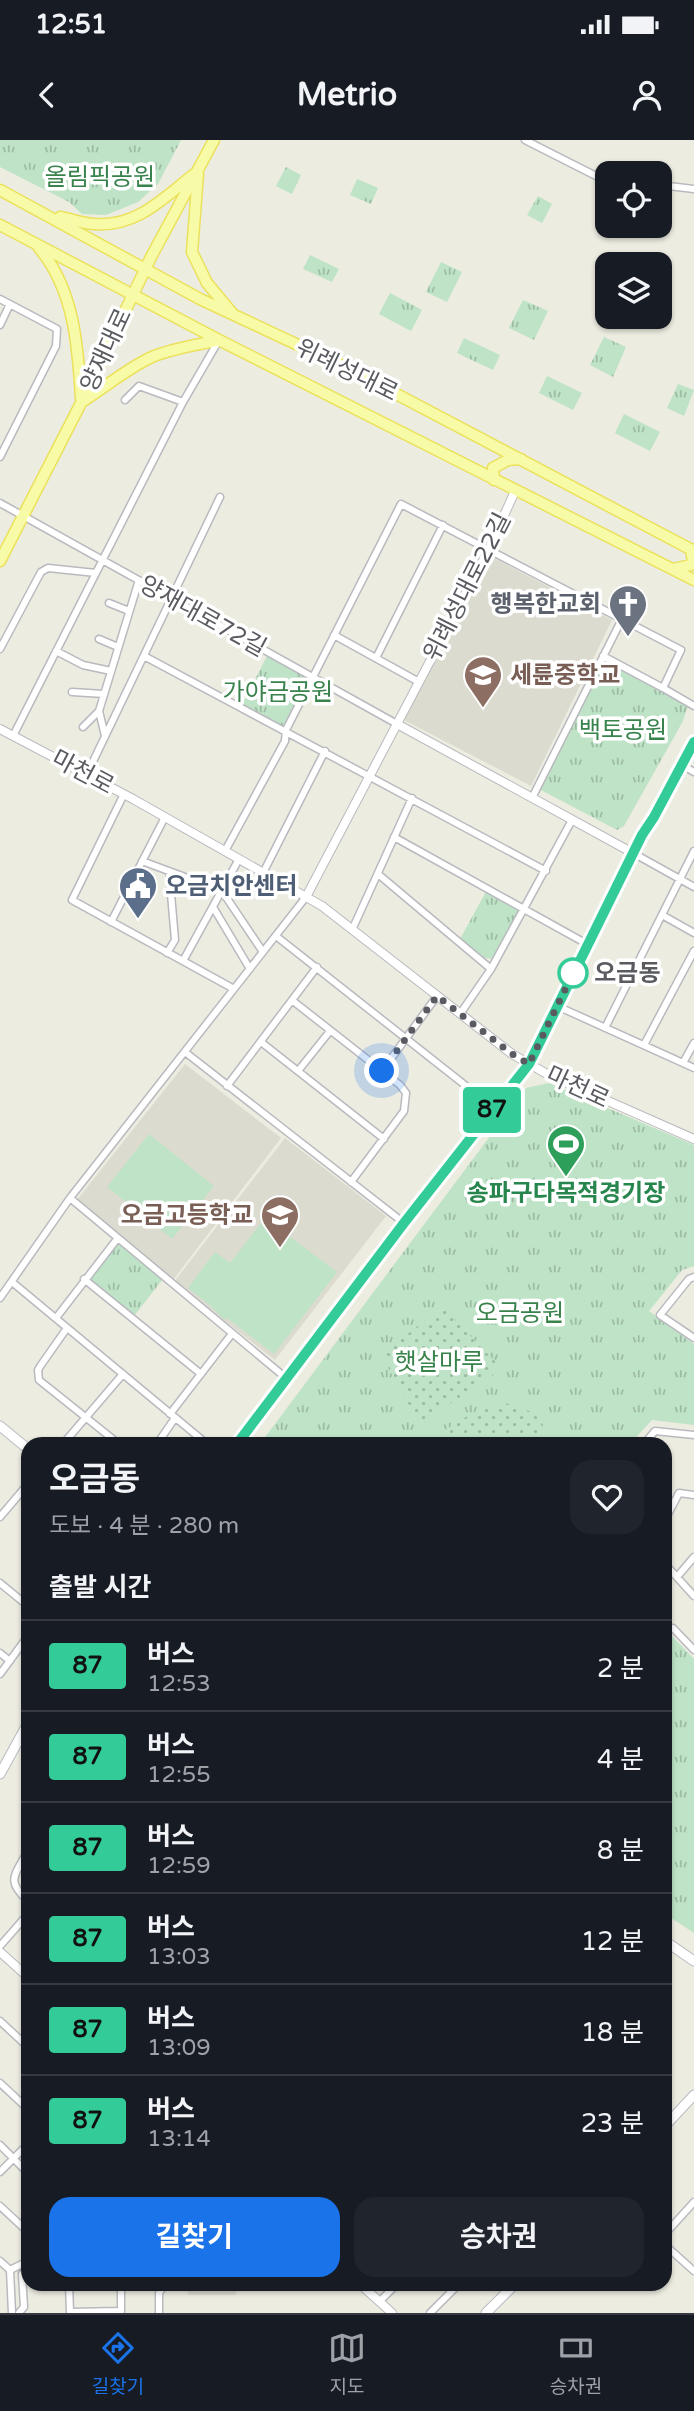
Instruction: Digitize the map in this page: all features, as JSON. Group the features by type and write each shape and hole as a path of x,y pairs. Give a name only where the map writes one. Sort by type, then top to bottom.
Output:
{"main road":[{"name":"양재대로","path":"0,561 82,401 132,293 214,140"},
{"path":"47,214 91,224 125,222 160,203 198,172"},
{"path":"198,172 192,252 207,283 233,315"},
{"name":"위례성대로","path":"0,190 233,315 347,368 692,550"},
{"name":"위례성대로","path":"0,225 515,491 685,574"},
{"path":"35,243 52,264 76,330 82,401 153,357 190,345 219,340"},
{"path":"494,480 493,468 497,463 522,459"},
{"path":"692,550 692,562 685,574 694,587"},
{"path":"242,1437 404,1223 529,1064 633,853 694,742"},
{"path":"0,1426 21,1443"},
{"path":"0,1774 21,1736"},
{"path":"672,1946 694,1961"},
{"path":"672,2119 694,2095"},
{"path":"486,2313 507,2291"}],"street":[{"path":"525,140 595,175"},
{"path":"672,187 694,189"},
{"path":"0,299 57,329 56,346 0,457"},
{"path":"0,325 10,304"},
{"path":"13,736 183,402 219,340"},
{"path":"125,400 139,386 183,402"},
{"name":"위례성대로22길","path":"306,897 489,549 515,491"},
{"path":"87,774 220,497"},
{"name":"양재대로72길","path":"0,503 633,853"},
{"path":"225,851 285,741 286,730 401,504 681,650 663,688"},
{"path":"376,658 443,526"},
{"path":"0,649 41,572 48,568 96,573"},
{"path":"83,727 99,711 138,580"},
{"path":"109,603 129,611"},
{"path":"532,798 622,619"},
{"name":"위례성대로22길","path":"334,635 419,682"},
{"path":"99,639 118,648"},
{"path":"56,651 83,665 111,671"},
{"path":"144,656 546,871"},
{"path":"603,656 694,706"},
{"path":"72,692 104,694"},
{"path":"99,711 105,737"},
{"name":"마천로","path":"0,729 124,794 323,906 512,1054 694,1139"},
{"path":"263,873 325,751"},
{"path":"682,765 694,772"},
{"path":"124,794 72,900 234,989"},
{"path":"352,930 412,798"},
{"path":"111,922 165,817"},
{"path":"460,1014 491,969 572,820"},
{"path":"394,837 587,944"},
{"path":"605,1028 694,851"},
{"path":"633,853 694,887"},
{"path":"183,961 239,859"},
{"path":"142,862 222,891 263,952"},
{"path":"167,953 175,940 169,871"},
{"path":"378,874 491,969"},
{"path":"0,1298 70,1198 306,897"},
{"path":"213,907 250,969"},
{"path":"662,915 694,933"},
{"path":"276,936 494,1108"},
{"path":"644,1045 694,951"},
{"path":"227,1086 317,967"},
{"path":"382,1071 437,996"},
{"path":"293,1001 400,1085 405,1093 407,1101 404,1111 351,1182"},
{"path":"557,1006 694,1068"},
{"path":"298,1071 330,1031"},
{"path":"261,1042 384,1139"},
{"path":"683,1063 694,1043"},
{"path":"185,1052 404,1223"},
{"path":"70,1198 231,1335 286,1378"},
{"path":"56,1318 117,1239"},
{"path":"694,1277 689,1279 660,1315 694,1338"},
{"path":"84,1279 201,1374"},
{"path":"12,1282 198,1437"},
{"path":"67,1328 38,1370 39,1380 110,1437"},
{"path":"160,1437 201,1374 231,1335"},
{"path":"69,1437 123,1374"},
{"path":"649,1437 655,1431 694,1434"},
{"path":"0,1517 21,1492"},
{"path":"672,1506 679,1493 694,1495"},
{"path":"677,1577 694,1557"},
{"path":"672,1572 694,1596"},
{"path":"0,1583 21,1600"},
{"path":"672,1628 694,1650"},
{"path":"0,1674 21,1646"},
{"path":"0,1653 10,1661"},
{"path":"21,1864 13,1879 15,1889 21,1895"},
{"path":"0,1946 21,1922"},
{"path":"0,1952 21,1971"},
{"path":"0,2021 21,2040"},
{"path":"0,2082 21,2102"},
{"path":"0,2146 21,2166"},
{"path":"0,2172 21,2151"},
{"path":"672,2226 694,2202"},
{"path":"0,2206 21,2226"},
{"path":"672,2251 694,2271"},
{"path":"0,2261 10,2270 12,2313"},
{"path":"10,2270 21,2264"},
{"path":"19,2313 24,2307 23,2291"},
{"path":"69,2291 70,2312 121,2311 121,2291"},
{"path":"159,2313 160,2291"},
{"path":"368,2291 392,2313"},
{"path":"380,2301 390,2291"},
{"path":"430,2313 452,2291"}],"shaded area":[{"path":"490,556 612,620 531,786 404,720"},
{"path":"185,1064 281,1138 173,1280 77,1200"},
{"name":"오금고등학교","path":"285,1138 386,1216 275,1360 174,1282"},
{"path":"188,2291 236,2291 236,2295 188,2295"}],"green space":[{"name":"올림픽공원","path":"0,140 181,140 158,184 138,202 106,215 82,214 69,202 0,167"},
{"path":"286,167 301,175 292,194 276,186"},
{"path":"357,179 378,188 371,204 350,195"},
{"path":"538,196 552,204 542,223 527,215"},
{"path":"310,255 339,269 332,282 303,269"},
{"path":"441,262 462,272 447,302 426,292"},
{"path":"390,293 422,310 411,331 379,314"},
{"path":"523,300 548,311 534,340 509,328"},
{"path":"604,337 626,347 613,377 590,365"},
{"path":"464,338 500,355 493,370 457,353"},
{"path":"547,376 582,393 573,410 539,393"},
{"path":"678,384 694,390 684,416 667,408"},
{"path":"624,414 660,432 650,451 615,433"},
{"name":"가야금공원","path":"268,654 315,677 286,730 241,707"},
{"name":"백토공원","path":"605,660 688,705 683,721 624,826 617,830 539,789"},
{"path":"487,890 521,909 493,959 485,958 460,939"},
{"name":"오금공원","path":"549,1083 694,1145 694,1266 682,1270 649,1311 694,1344 694,1425 652,1420 636,1437 265,1437 526,1088"},
{"path":"149,1134 214,1186 172,1239 107,1187"},
{"path":"265,1218 337,1272 274,1354 227,1318 224,1320 188,1288 215,1252 230,1263"},
{"path":"117,1242 163,1279 134,1316 87,1279"},
{"name":"햇살마루","path":"442,1307 498,1364 492,1377 419,1423 381,1355"},
{"path":"505,1403 523,1409 540,1420 548,1437 433,1437 474,1412"},
{"path":"672,1636 694,1659 694,1933 672,1919"}],"bus line":[{"name":"87","path":"242,1437 404,1223 529,1064 642,835 694,742"}],"place":[{"name":"행복한교회","path":"628,638"},
{"name":"세륜중학교","path":"483,709"},
{"name":"오금치안센터","path":"138,920"},
{"name":"오금동","path":"573,973"},
{"name":"송파구다목적경기장","path":"566,1178"},
{"name":"오금고등학교","path":"280,1249"}],"route":[{"path":"382,1071 437,996 529,1064 577,965 573,973"}]}
